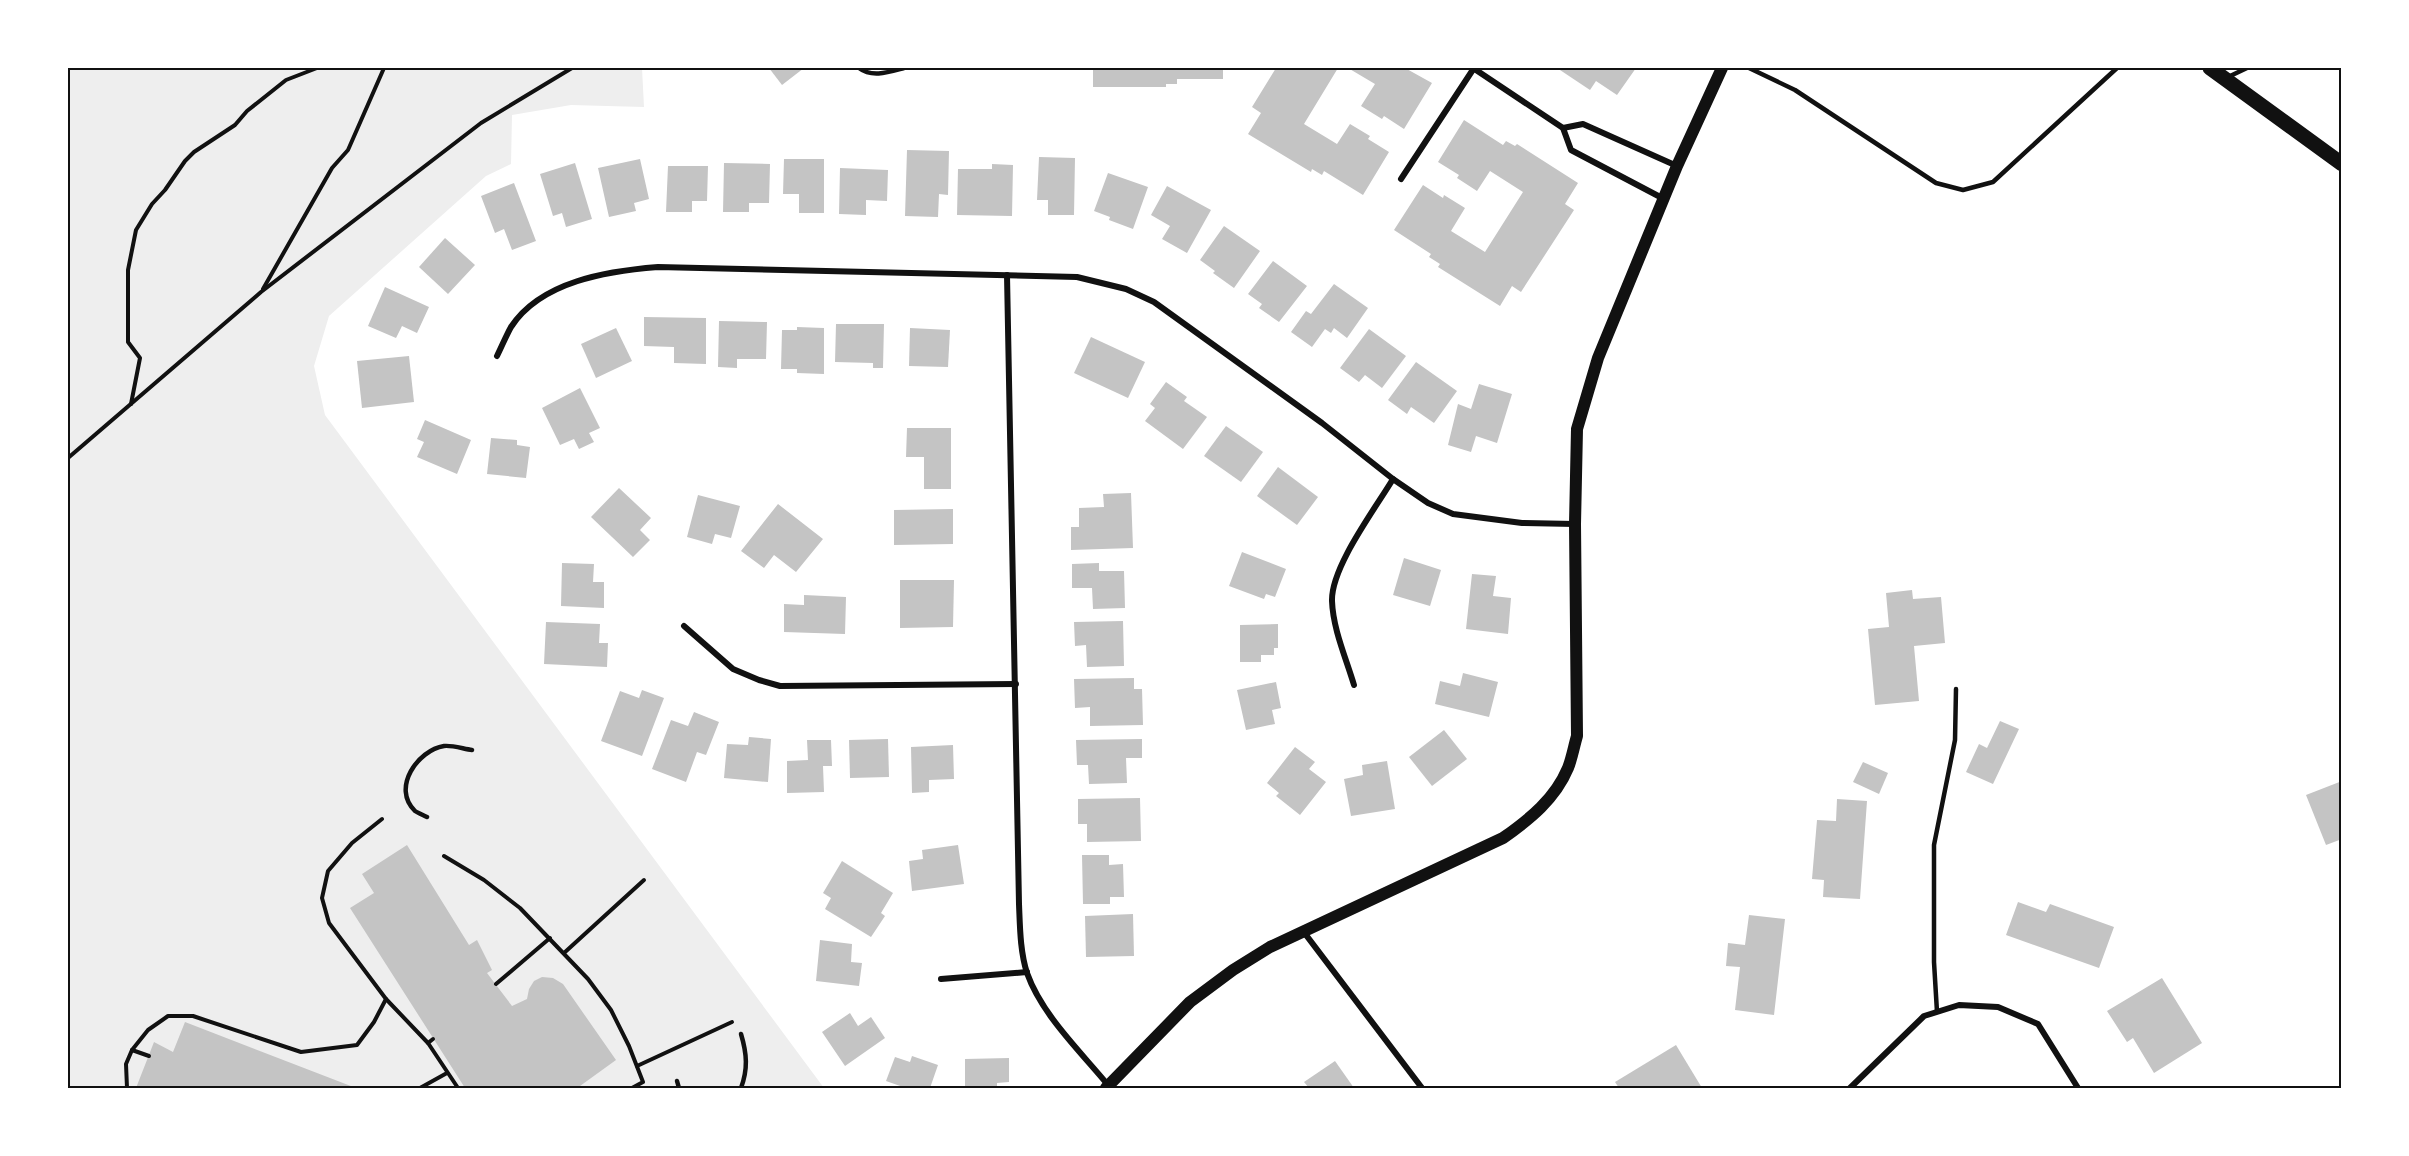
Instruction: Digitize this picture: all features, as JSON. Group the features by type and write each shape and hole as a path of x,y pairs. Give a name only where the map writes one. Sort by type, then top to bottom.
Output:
{"main road":[{"path":"1107,1087 1190,1002 1233,970 1270,947 1503,838 1531,819 1554,793 1568,768 1577,736 1575,524 1577,429 1598,358 1677,166 1722,68"},
{"path":"2210,68 2342,164"}],"street":[{"path":"1401,179 1473,68 1563,128 1571,150 1664,199"},
{"path":"1563,128 1583,124 1677,166"},
{"path":"497,356 512,326 532,305 556,290 586,279 624,270 658,267 1077,277 1126,289 1154,302 1322,423 1393,479 1428,503 1453,514 1522,524 1575,524"},
{"path":"1007,275 1020,925 1027,972 1037,995 1107,1087"},
{"path":"1354,685 1335,623 1332,601 1333,585 1352,545 1393,479"},
{"path":"684,626 733,669 780,686 1016,684"},
{"path":"1303,931 1422,1089"},
{"path":"941,979 1027,972"},
{"path":"1850,1089 1924,1016 1959,1005 1998,1007 2038,1024 2078,1089"}],"lane":[{"path":"859,68 866,72 886,73 904,68"},
{"path":"1749,68 1796,90 1936,183 1962,190 1993,182 2117,68"},
{"path":"2226,79 2247,68"},
{"path":"1937,1012 1934,962 1934,846 1955,740 1956,689"},
{"path":"427,818 415,811 408,800 406,788 417,760 428,751 446,746 472,750"},
{"path":"741,1034 746,1052 747,1072 741,1089"},
{"path":"677,1081 680,1089"}],"path":[{"path":"131,405 140,358 128,342 128,270 136,230 152,204 194,152 235,125 247,111 286,80 317,68"},
{"path":"261,292 332,168 348,150 384,68"},
{"path":"68,458 261,292 482,123 572,68"},
{"path":"382,819 352,843 328,871 322,898 329,923 386,999 428,1043 458,1089"},
{"path":"444,856 484,880 520,908 588,979 611,1010 637,1066 643,1082 632,1089"},
{"path":"564,953 644,880"},
{"path":"495,984 550,938"},
{"path":"127,1089 126,1064 132,1050 148,1030 168,1016 193,1016 301,1052 357,1045 375,1022 386,999"},
{"path":"637,1066 735,1020"},
{"path":"428,1043 433,1039"},
{"path":"132,1050 149,1056"},
{"path":"420,1089 447,1072"}],"shaded area":[{"path":"68,68 642,68 644,107 571,105 512,115 511,164 486,176 329,316 314,366 325,415 824,1088 68,1088"}],"building":[{"path":"769,68 804,68 782,85"},
{"path":"1093,68 1223,68 1223,79 1177,79 1177,84 1166,84 1166,87 1093,87"},
{"path":"1276,68 1338,68 1304,124 1337,144 1350,124 1370,136 1368,139 1389,152 1363,195 1324,171 1322,175 1312,169 1311,172 1248,134 1261,113 1252,107"},
{"path":"1348,68 1405,68 1432,83 1404,129 1384,116 1382,119 1361,106 1375,84"},
{"path":"1557,68 1636,68 1617,95 1596,81 1590,90"},
{"path":"1464,120 1503,145 1506,141 1515,146 1517,144 1578,183 1565,204 1574,210 1521,292 1512,286 1500,306 1438,267 1440,264 1429,257 1431,254 1394,230 1423,185 1465,208 1451,231 1485,252 1523,192 1490,171 1477,191 1457,178 1459,175 1438,162"},
{"path":"907,150 949,151 948,195 939,194 938,217 905,216"},
{"path":"1039,157 1075,158 1074,215 1048,215 1048,200 1037,200"},
{"path":"640,159 649,199 634,203 636,211 609,217 598,168"},
{"path":"784,159 824,159 824,213 799,213 799,194 783,194"},
{"path":"575,163 592,219 566,227 562,213 553,216 540,174"},
{"path":"724,163 770,164 769,203 749,203 749,212 723,212"},
{"path":"992,164 1013,165 1012,216 957,215 958,169 992,169"},
{"path":"668,166 708,166 707,201 692,201 692,212 666,212"},
{"path":"840,168 888,170 887,201 866,200 866,215 839,214"},
{"path":"1108,173 1148,187 1133,229 1109,220 1110,217 1094,211"},
{"path":"514,183 536,241 512,250 504,229 495,233 481,196"},
{"path":"1167,186 1211,210 1187,253 1162,239 1170,226 1151,215"},
{"path":"1224,226 1260,251 1234,288 1200,260"},
{"path":"445,238 475,265 448,294 419,267"},
{"path":"1273,261 1307,286 1279,322 1259,308 1262,304 1248,294"},
{"path":"1334,284 1368,308 1347,338 1334,328 1331,333 1325,329 1312,347 1291,332 1306,311 1311,314"},
{"path":"385,287 429,307 417,333 402,326 396,338 368,326"},
{"path":"644,317 706,318 706,364 674,363 674,347 644,346"},
{"path":"719,321 767,322 766,359 737,359 737,368 718,367"},
{"path":"836,324 884,324 883,368 873,368 873,363 835,362"},
{"path":"797,327 824,328 824,374 797,373 797,369 781,369 782,330 797,330"},
{"path":"616,328 632,361 596,378 581,344"},
{"path":"910,328 950,330 948,367 909,366"},
{"path":"1369,329 1406,356 1382,388 1365,375 1359,382 1340,368"},
{"path":"1091,337 1145,362 1128,398 1074,373"},
{"path":"409,356 414,402 362,408 357,361"},
{"path":"1416,362 1457,391 1434,423 1411,407 1407,414 1388,400"},
{"path":"1166,382 1187,397 1184,401 1207,417 1183,449 1145,421 1155,408 1150,404"},
{"path":"1479,384 1512,394 1497,443 1476,436 1471,452 1448,445 1458,404 1471,409"},
{"path":"580,388 600,428 589,433 594,442 579,449 574,439 560,445 542,408"},
{"path":"425,420 471,440 457,474 417,457 424,442 417,439"},
{"path":"1226,426 1263,452 1241,482 1204,456"},
{"path":"907,428 951,428 951,489 924,489 924,457 906,457"},
{"path":"491,438 517,440 517,445 530,447 526,478 487,474"},
{"path":"1278,467 1318,497 1297,525 1257,496"},
{"path":"619,488 651,518 640,530 650,540 633,557 591,517"},
{"path":"1131,493 1133,548 1071,550 1071,527 1079,527 1079,508 1104,507 1103,494"},
{"path":"698,495 740,506 731,538 715,534 712,544 687,537"},
{"path":"778,504 823,539 796,572 774,555 764,568 741,551"},
{"path":"953,509 953,544 894,545 894,510"},
{"path":"1242,552 1286,569 1275,597 1266,594 1264,599 1229,586"},
{"path":"1404,558 1441,570 1430,606 1393,595"},
{"path":"562,563 594,564 593,582 604,582 604,608 561,606"},
{"path":"1099,563 1099,571 1124,571 1125,608 1093,609 1092,588 1072,588 1072,564"},
{"path":"1472,574 1496,576 1493,596 1511,598 1508,634 1466,629"},
{"path":"900,580 954,580 953,627 900,628"},
{"path":"1912,590 1913,599 1941,597 1945,643 1914,646 1919,701 1875,705 1868,629 1889,627 1886,593"},
{"path":"804,595 846,597 845,634 784,632 784,604 804,605"},
{"path":"1123,621 1124,666 1087,667 1086,645 1075,646 1074,622"},
{"path":"546,622 600,624 599,643 608,643 607,667 544,664"},
{"path":"1278,624 1278,648 1274,648 1274,655 1261,655 1261,662 1240,662 1240,625"},
{"path":"1463,673 1498,682 1489,717 1435,704 1440,681 1460,686"},
{"path":"1134,678 1134,689 1142,689 1143,725 1090,726 1090,707 1075,708 1074,679"},
{"path":"1276,682 1281,708 1272,710 1275,724 1246,730 1237,690"},
{"path":"642,690 664,698 642,756 601,741 620,691 639,698"},
{"path":"694,712 719,722 706,755 697,752 686,782 652,769 671,720 688,726"},
{"path":"2000,721 2019,729 1993,784 1966,772 1979,744 1987,748"},
{"path":"1444,730 1467,759 1432,786 1409,757"},
{"path":"749,737 771,739 768,782 724,778 727,744 748,745"},
{"path":"888,739 889,777 850,778 849,740"},
{"path":"1142,739 1142,758 1126,758 1127,783 1089,784 1088,765 1077,765 1076,740"},
{"path":"807,740 831,740 832,766 823,766 824,792 787,793 787,761 808,760"},
{"path":"953,745 954,779 929,780 929,792 912,793 911,747"},
{"path":"1295,747 1315,762 1309,769 1326,782 1300,815 1276,796 1279,793 1267,783"},
{"path":"1387,761 1395,809 1351,816 1344,779 1363,775 1362,765"},
{"path":"1863,762 1888,773 1879,794 1853,782"},
{"path":"2342,781 2342,839 2326,845 2306,795"},
{"path":"1140,798 1141,841 1087,842 1087,824 1078,824 1078,799"},
{"path":"1837,799 1867,801 1860,899 1823,897 1824,880 1812,879 1817,820 1836,821"},
{"path":"407,845 469,945 477,940 492,970 487,973 512,1006 527,999 534,981 542,977 553,978 563,984 616,1060 580,1086 586,1088 465,1088 350,908 374,893 362,874"},
{"path":"958,845 964,884 912,891 909,861 923,859 922,850"},
{"path":"1082,855 1109,855 1109,865 1123,864 1124,897 1110,897 1110,904 1083,904"},
{"path":"842,861 893,893 881,913 885,916 871,937 825,909 831,898 823,893"},
{"path":"2018,902 2046,912 2050,904 2114,927 2099,968 2006,935"},
{"path":"1133,914 1134,956 1086,957 1085,916"},
{"path":"1749,915 1785,919 1774,1015 1735,1010 1740,967 1726,966 1728,943 1745,945"},
{"path":"820,940 852,944 851,962 862,963 859,986 816,981"},
{"path":"2162,978 2202,1043 2154,1073 2133,1038 2127,1042 2107,1011"},
{"path":"850,1013 858,1026 871,1017 885,1038 845,1066 822,1032"},
{"path":"185,1022 356,1088 136,1088 154,1042 173,1052"},
{"path":"1676,1045 1702,1088 1619,1088 1615,1082"},
{"path":"912,1056 938,1065 930,1088 903,1088 886,1081 895,1057 910,1062"},
{"path":"1009,1058 1009,1082 997,1083 997,1088 965,1088 965,1059"},
{"path":"1335,1061 1354,1088 1309,1088 1304,1082"}]}
